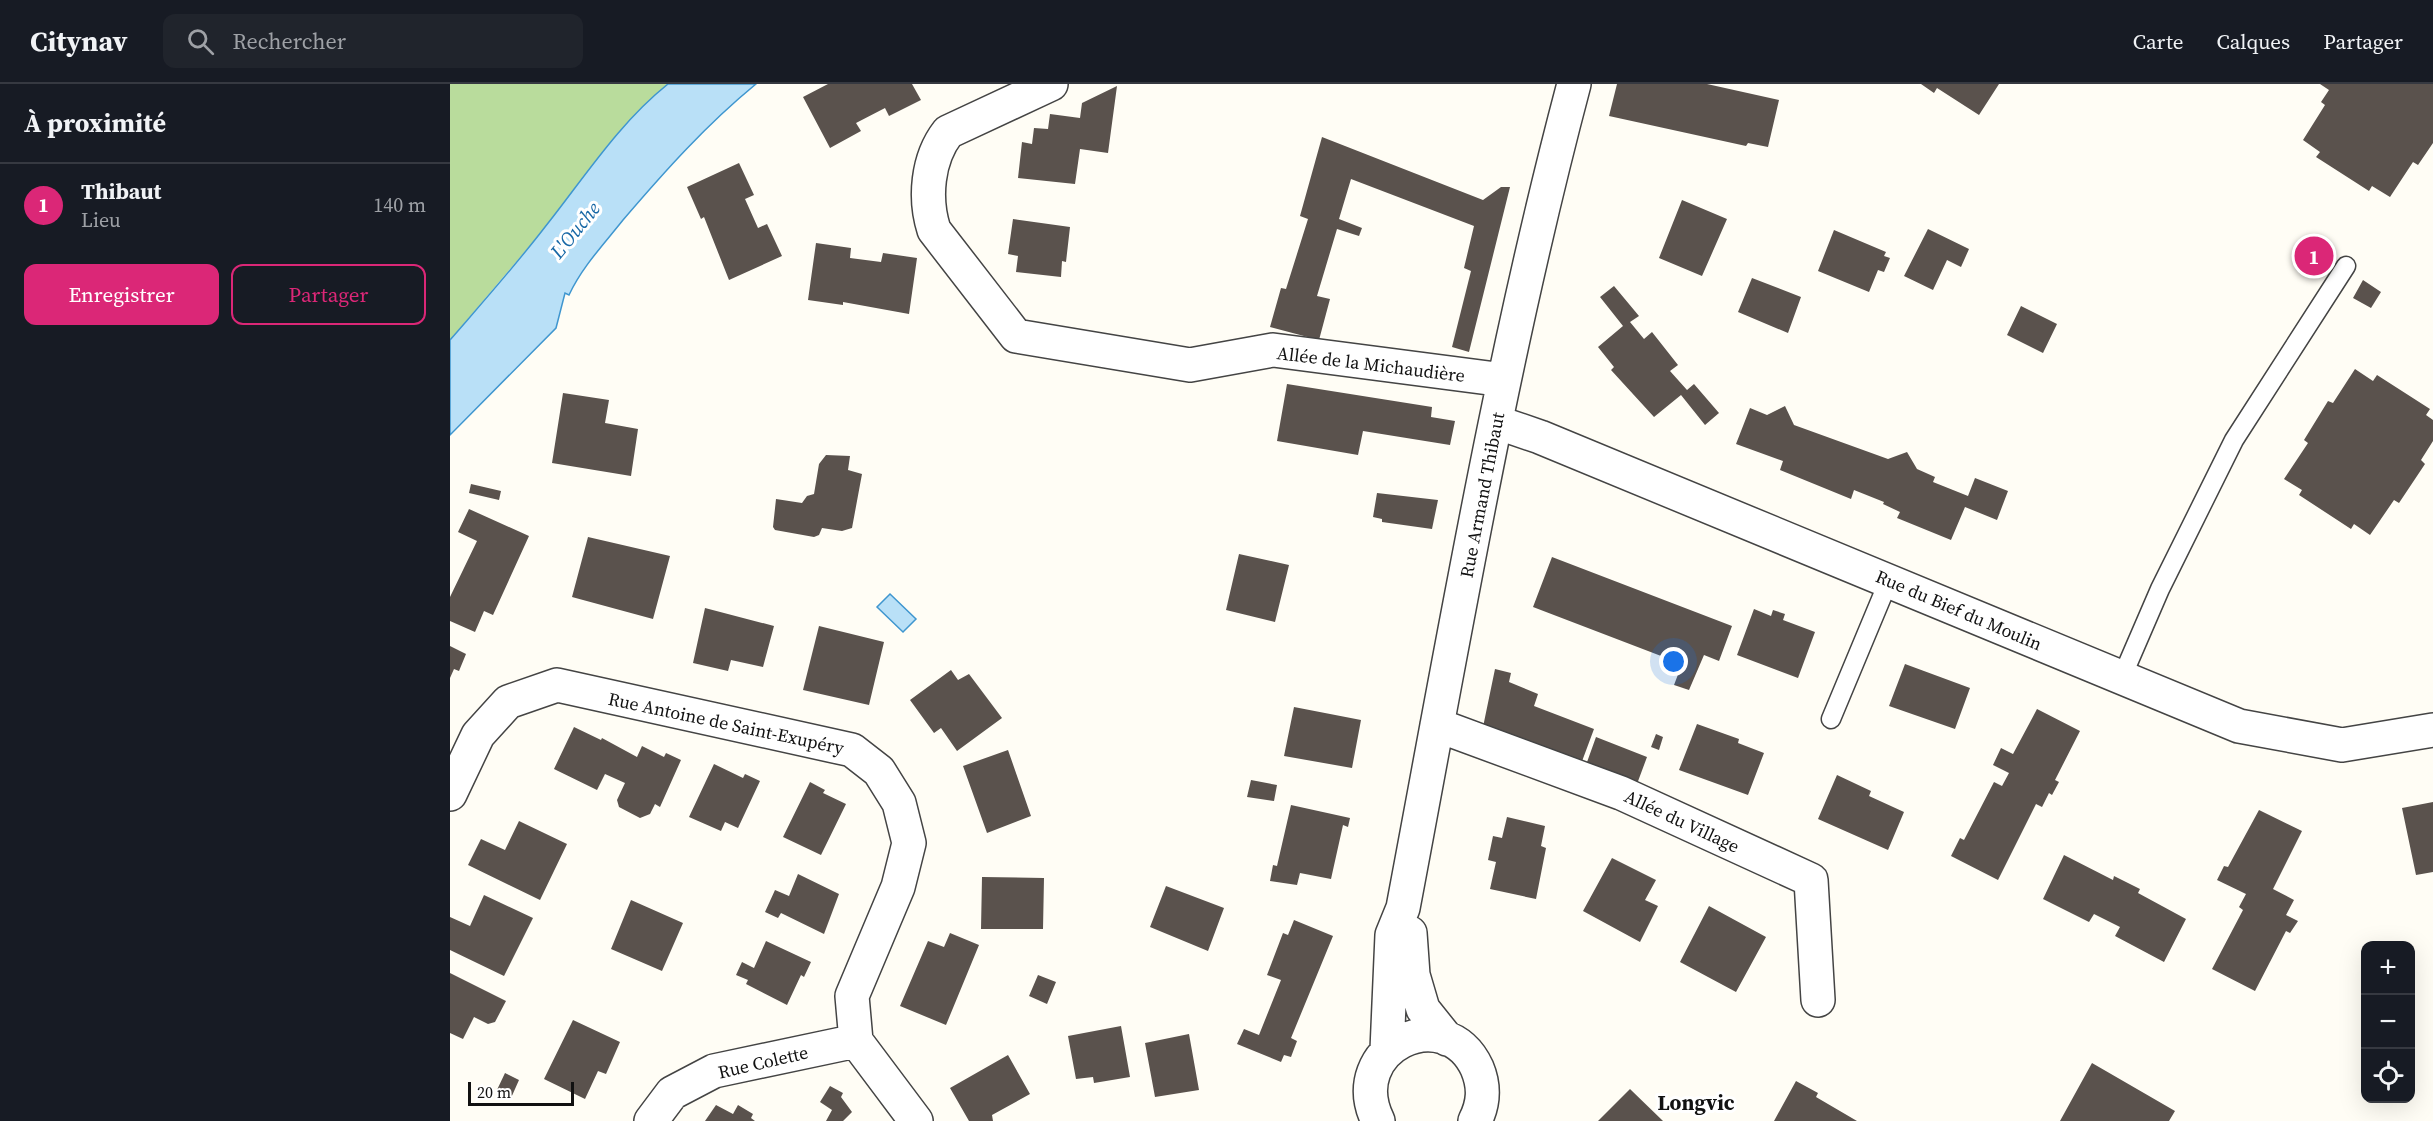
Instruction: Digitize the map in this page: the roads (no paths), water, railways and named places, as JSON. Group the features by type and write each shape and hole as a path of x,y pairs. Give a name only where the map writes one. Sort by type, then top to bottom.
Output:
{"street":[{"name":"Allée de la Michaudière","path":"1051,84 948,132 939,144 930,182 929,211 934,231 1016,336 1190,365 1273,350 1504,380"},
{"name":"Rue Armand Thibaut","path":"1387,1050 1392,935 1403,908 1504,380 1538,219 1574,84"},
{"name":"Rue du Bief du Moulin","path":"1496,422 1540,437 2240,726 2342,745 2433,729"},
{"name":"Rue Antoine de Saint-Exupéry","path":"450,794 478,735 508,702 557,686 852,750 879,771 899,803 909,843 898,887 852,996 856,1041"},
{"name":"Allée du Village","path":"1437,725 1621,792 1811,880 1818,1000"},
{"name":"Rue Armand Thibaut","path":"1403,908 1411,938 1413,975 1423,1009 1447,1040"},
{"path":"1378,1121 1371,1105 1370,1085 1375,1066 1387,1050 1417,1035 1437,1036 1455,1042 1471,1055 1483,1081 1483,1101 1475,1121"},
{"name":"Rue Colette","path":"651,1121 672,1093 714,1071 856,1041"},
{"path":"856,1041 916,1121"}],"lane":[{"path":"2122,677 2160,589 2234,440 2346,266"},
{"path":"1831,719 1889,580"}],"water":[{"name":"L'Ouche","path":"668,84 756,84 703,132 670,166 601,247 569,295 565,293 556,328 450,435 450,340 522,256 618,133 650,99"},
{"path":"890,594 916,619 903,632 877,607"}],"place":[{"name":"Thibaut","path":"2314,256"}],"district":[{"name":"Longvic","path":"1696,1102"}]}
